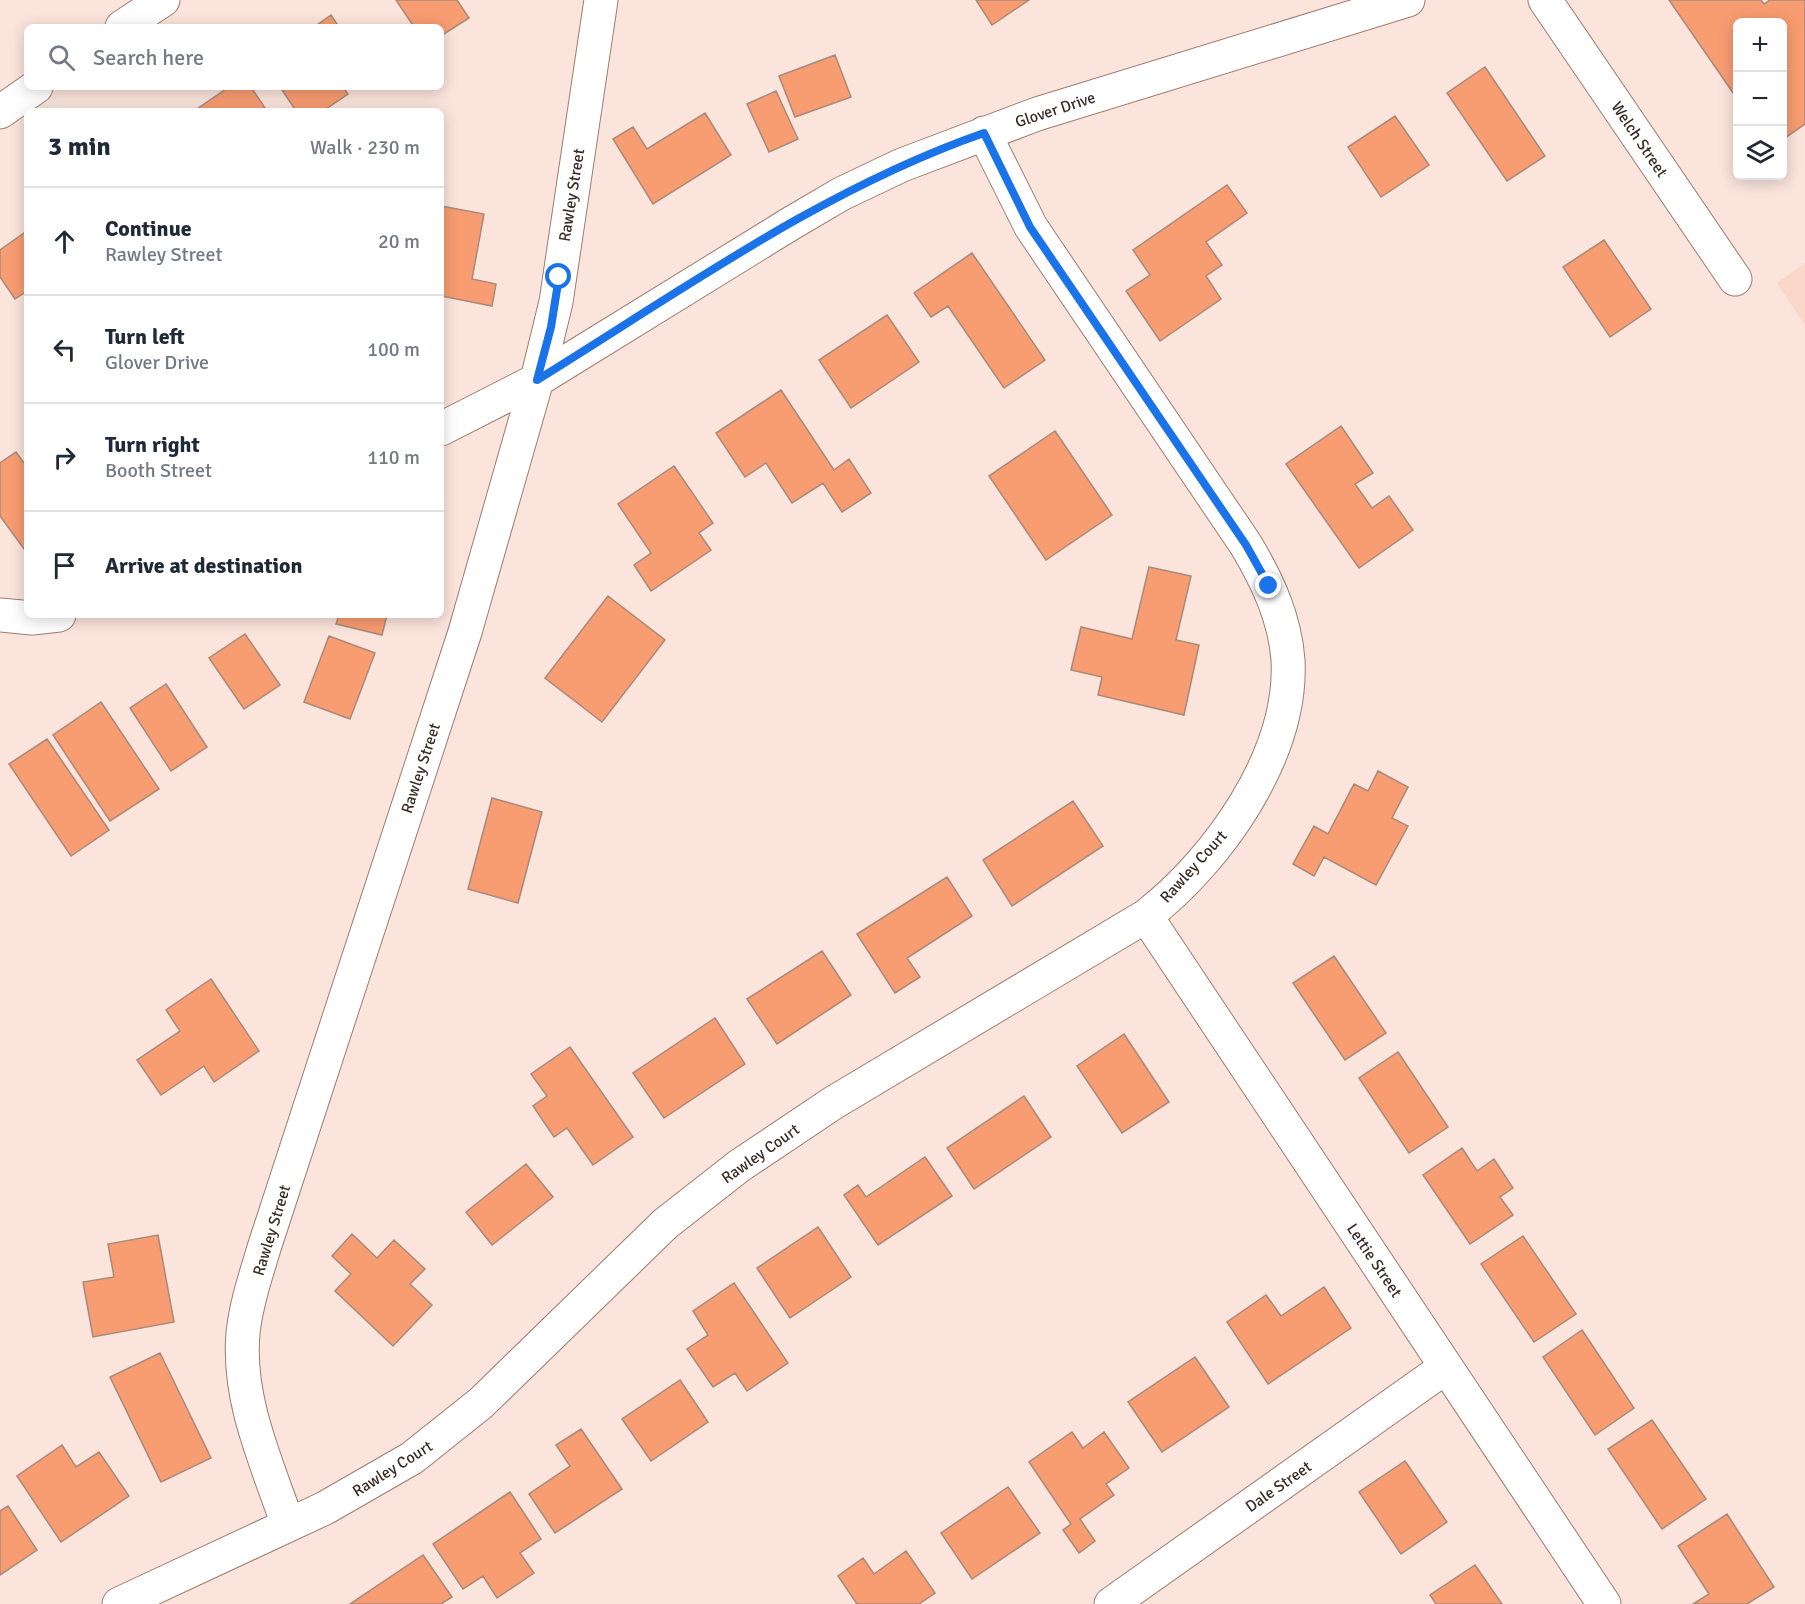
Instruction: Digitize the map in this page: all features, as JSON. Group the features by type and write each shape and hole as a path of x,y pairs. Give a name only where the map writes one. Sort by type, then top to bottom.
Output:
{"street":[{"path":"127,24 163,0"},
{"name":"Rawley Street","path":"288,1525 250,1413 245,1391 242,1352 248,1309 264,1248 465,632 537,380 555,302 601,0"},
{"name":"Glover Drive","path":"444,427 537,380 841,194 902,165 984,133 1408,0"},
{"name":"Welch Street","path":"1545,0 1735,279"},
{"path":"0,112 32,90"},
{"name":"Rawley Court","path":"119,1604 344,1498 412,1458 481,1403 665,1224 740,1166 833,1103 1146,916 1175,891 1231,824 1262,771 1275,741 1285,707 1288,657 1282,625 1269,586 1246,545 1030,227 984,133"},
{"path":"0,615 24,617"},
{"name":"Lettie Street","path":"1146,916 1604,1604"},
{"name":"Dale Street","path":"1111,1604 1446,1367"}],"shaded area":[{"path":"1805,263 1805,325 1777,283"}],"building":[{"path":"396,0 457,0 469,18 444,34 444,24 412,24"},
{"path":"976,0 1029,0 992,25"},
{"path":"1669,0 1761,0 1764,4 1770,0 1805,0 1805,124 1787,137 1787,18 1733,18 1733,93"},
{"path":"331,15 337,24 318,24"},
{"path":"835,55 851,97 795,117 779,76"},
{"path":"1485,67 1545,156 1507,181 1447,93"},
{"path":"225,90 253,90 265,108 198,108"},
{"path":"282,90 345,90 348,94 327,108 294,108"},
{"path":"776,91 798,139 769,152 747,104"},
{"path":"705,113 731,155 653,204 613,139 633,127 647,149"},
{"path":"1395,116 1429,165 1381,197 1348,147"},
{"path":"1227,185 1247,213 1206,242 1222,265 1206,276 1221,299 1160,341 1126,291 1150,275 1133,250"},
{"path":"444,207 484,214 472,279 496,284 492,306 444,297"},
{"path":"24,233 24,293 15,299 0,277 0,250"},
{"path":"1604,240 1651,309 1610,337 1563,267"},
{"path":"972,253 1045,360 1004,388 948,306 931,317 914,293"},
{"path":"887,315 919,362 851,408 819,360"},
{"path":"781,390 834,470 849,459 871,493 842,512 823,483 792,503 766,463 745,477 716,433"},
{"path":"1341,426 1373,473 1355,484 1372,508 1389,496 1413,530 1359,568 1286,464"},
{"path":"1055,431 1112,515 1046,560 989,476"},
{"path":"16,452 24,463 24,549 0,516 0,463"},
{"path":"674,466 713,523 699,533 711,550 651,591 634,565 651,553 618,504"},
{"path":"1149,567 1191,576 1176,640 1199,645 1184,715 1098,695 1102,677 1071,670 1081,627 1132,639"},
{"path":"608,596 665,640 602,722 545,678"},
{"path":"338,618 386,618 382,635 336,624"},
{"path":"245,634 280,685 244,709 209,658"},
{"path":"329,636 375,653 350,719 304,702"},
{"path":"166,684 207,747 171,771 130,708"},
{"path":"101,702 159,789 110,821 53,735"},
{"path":"47,739 109,830 71,856 9,764"},
{"path":"1378,771 1408,787 1392,818 1408,826 1376,885 1324,857 1314,876 1293,864 1314,826 1328,834 1354,784 1368,791"},
{"path":"492,798 542,812 518,903 468,889"},
{"path":"1073,801 1103,846 1012,906 983,860"},
{"path":"947,877 972,916 907,958 920,977 895,993 857,934"},
{"path":"822,951 851,995 777,1044 747,999"},
{"path":"1334,956 1386,1033 1345,1060 1293,983"},
{"path":"211,979 259,1051 214,1082 204,1066 161,1095 137,1060 180,1031 166,1010"},
{"path":"715,1018 745,1064 664,1118 633,1073"},
{"path":"1124,1034 1169,1102 1122,1133 1077,1066"},
{"path":"570,1047 633,1137 593,1165 567,1128 554,1137 533,1106 547,1096 531,1074"},
{"path":"1398,1052 1448,1127 1409,1153 1359,1078"},
{"path":"1024,1096 1051,1137 974,1189 947,1148"},
{"path":"1462,1148 1477,1171 1494,1159 1513,1188 1500,1197 1513,1215 1470,1244 1423,1175"},
{"path":"925,1157 952,1196 878,1245 844,1195 858,1185 866,1197"},
{"path":"526,1164 553,1197 492,1245 466,1212"},
{"path":"818,1227 851,1277 790,1318 757,1268"},
{"path":"352,1234 377,1258 394,1240 425,1269 410,1284 432,1305 393,1346 335,1291 351,1274 332,1256"},
{"path":"158,1235 174,1322 93,1337 83,1282 114,1277 108,1244"},
{"path":"1523,1236 1576,1314 1534,1342 1481,1264"},
{"path":"734,1283 788,1363 747,1391 735,1373 713,1387 687,1349 708,1335 693,1311"},
{"path":"1324,1287 1351,1328 1268,1384 1227,1322 1266,1295 1281,1316"},
{"path":"1582,1330 1634,1408 1595,1435 1543,1357"},
{"path":"160,1353 211,1458 161,1482 110,1377"},
{"path":"1195,1357 1229,1407 1162,1452 1128,1402"},
{"path":"680,1380 708,1422 651,1461 622,1419"},
{"path":"1652,1420 1706,1499 1662,1529 1608,1449"},
{"path":"581,1429 622,1489 555,1533 529,1494 570,1466 556,1445"},
{"path":"1072,1432 1083,1448 1104,1432 1129,1468 1106,1484 1114,1495 1080,1519 1095,1541 1079,1553 1063,1530 1071,1524 1029,1462"},
{"path":"62,1445 76,1467 99,1452 129,1496 61,1542 17,1476"},
{"path":"1405,1461 1447,1522 1401,1554 1359,1492"},
{"path":"1008,1487 1040,1533 972,1579 941,1533"},
{"path":"510,1492 541,1539 520,1553 534,1573 497,1598 483,1576 463,1589 433,1544"},
{"path":"8,1506 37,1550 0,1575 0,1511"},
{"path":"1727,1514 1774,1587 1747,1604 1693,1604 1709,1594 1678,1546"},
{"path":"906,1551 935,1593 919,1604 857,1604 838,1576 863,1558 874,1574"},
{"path":"423,1555 452,1597 441,1604 350,1604"},
{"path":"1475,1565 1502,1604 1436,1604 1430,1595"}],"route":[{"path":"559,277 551,327 537,380 841,194 902,165 984,133 1030,227 1246,545 1269,586"}]}
